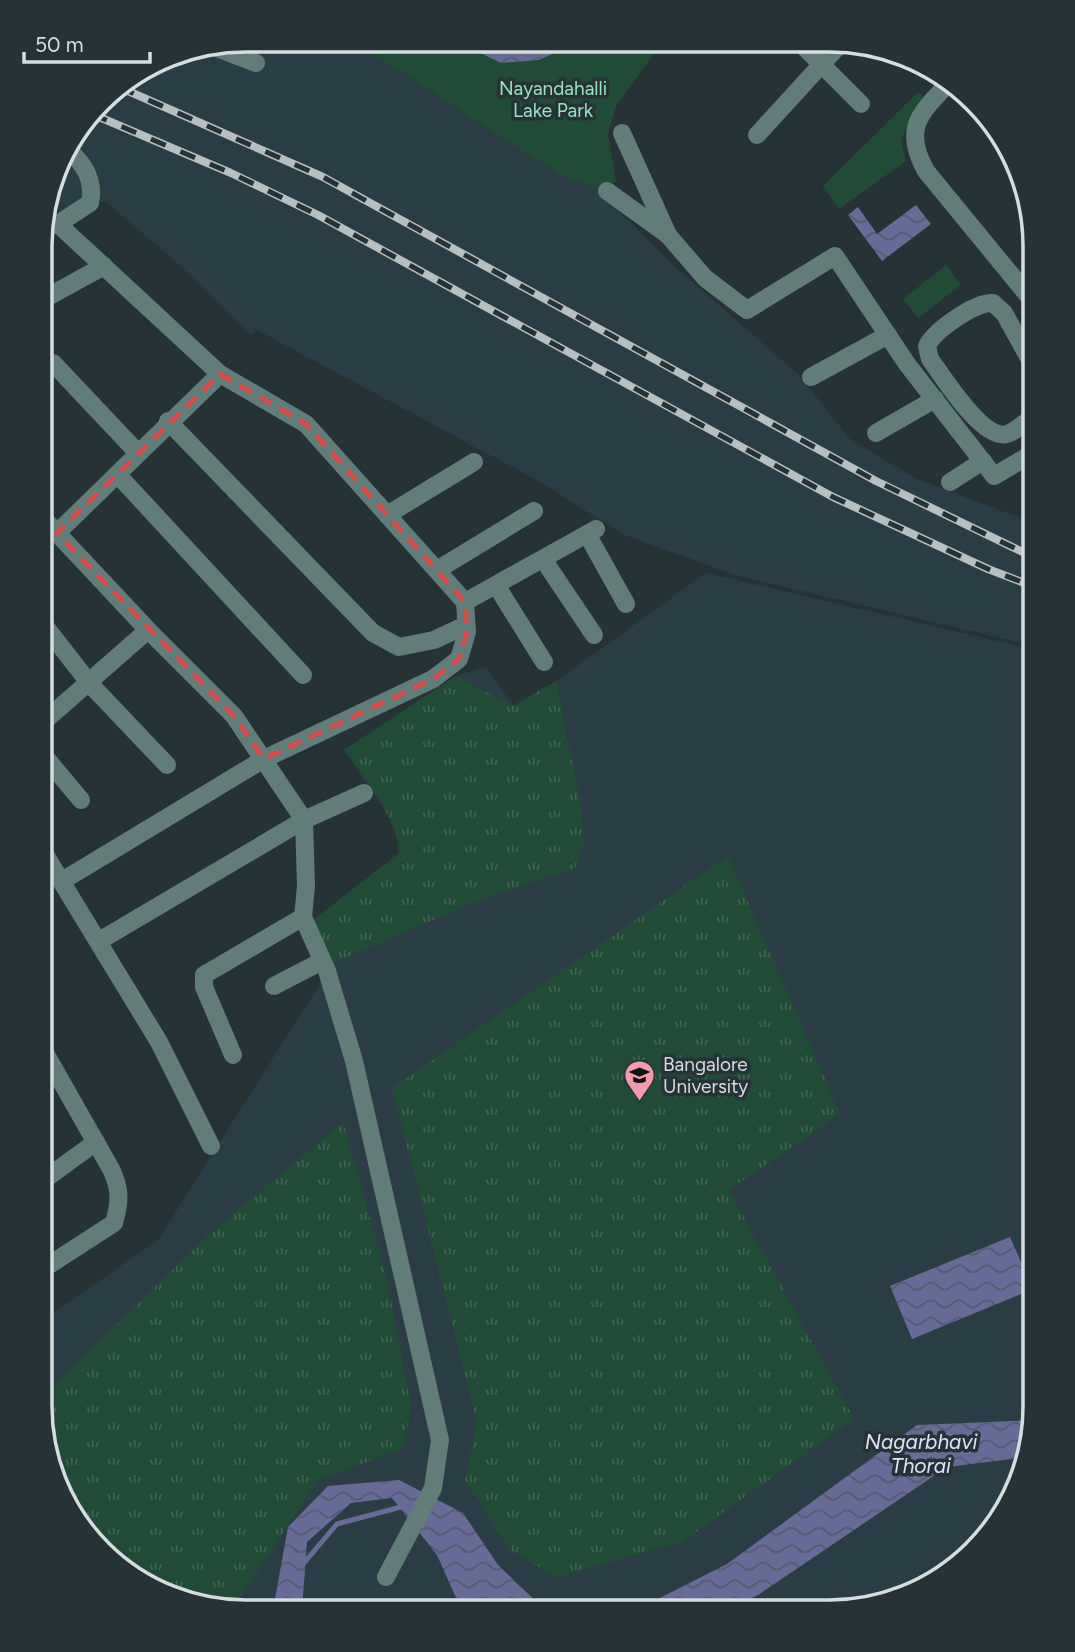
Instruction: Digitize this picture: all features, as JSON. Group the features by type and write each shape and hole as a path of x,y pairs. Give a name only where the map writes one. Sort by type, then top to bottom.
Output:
{"street":[{"path":"809,53 861,104"},
{"path":"757,135 831,53"},
{"path":"232,54 256,63"},
{"path":"942,90 931,101 916,127 913,138 915,150 926,171 1023,289"},
{"path":"622,132 668,235"},
{"path":"54,224 90,203 94,187 88,173 74,157"},
{"path":"607,191 668,235 705,278 747,310 835,256 934,399 994,476 1023,459"},
{"path":"54,229 104,266 220,374 306,425 465,602 464,626 467,632 459,659 433,680 264,759 62,881"},
{"path":"53,294 104,266"},
{"path":"1023,347 1004,313 993,303 970,309 933,337 927,346 930,359 984,427 997,434 1006,434 1023,423"},
{"path":"811,377 888,335"},
{"path":"53,363 138,453"},
{"path":"57,533 118,475 168,421 220,374"},
{"path":"876,433 934,399"},
{"path":"168,421 373,633 399,647 435,640 464,626"},
{"path":"950,482 983,461"},
{"path":"387,515 474,462"},
{"path":"118,475 303,676"},
{"path":"437,570 534,511"},
{"path":"53,529 234,716 304,820 306,886 303,917 322,961 354,1061 424,1358 440,1440 433,1488 386,1577"},
{"path":"465,602 592,531 626,604"},
{"path":"543,559 594,635"},
{"path":"496,585 544,662"},
{"path":"53,714 148,630"},
{"path":"53,636 90,684 167,765"},
{"path":"53,766 81,800"},
{"path":"99,941 304,820 365,793"},
{"path":"53,867 159,1042 211,1146"},
{"path":"233,1055 204,987 204,975 208,970 303,917"},
{"path":"274,986 322,961"},
{"path":"53,1080 96,1142 118,1185 120,1202 114,1223 53,1263"},
{"path":"53,1173 96,1142"}],"highlighted area":[{"path":"220,374 306,424 465,602 467,632 459,659 433,679 264,759 234,716 57,533"}],"shaded area":[{"path":"372,53 560,175 598,190 671,263 799,375 850,439 917,479 1023,518 1023,643 735,575 624,535 542,483 257,330 251,335 184,269 105,201 55,216 67,172 85,139 119,101 149,78 196,59 221,54"},
{"name":"Bangalore University","path":"706,573 1023,647 1022,1418 1012,1468 990,1513 966,1543 926,1574 903,1585 866,1596 828,1600 247,1600 196,1593 172,1585 150,1574 109,1543 78,1502 67,1480 56,1443 53,1418 53,1313 158,1240 333,963 312,921 399,853 398,838 384,809 344,750 456,676 486,667 514,706 556,681"}],"green space":[{"name":"Nayandahalli Lake Park","path":"372,53 654,53 616,106 608,134 616,182 598,190 560,175"},
{"path":"918,92 924,97 901,139 906,161 839,209 823,186"},
{"path":"946,265 961,285 918,318 903,299"},
{"path":"456,676 513,706 556,681 582,812 584,845 575,868 482,899 333,963 312,921 399,853 393,825 387,812 371,785 344,750"},
{"path":"728,856 840,1114 729,1190 854,1419 682,1542 556,1577 510,1550 465,1480 477,1422 392,1088"},
{"path":"343,1122 387,1279 411,1407 403,1449 318,1480 240,1599 196,1593 172,1585 150,1574 109,1543 78,1502 67,1480 56,1443 53,1418 53,1387 208,1235"}],"water":[{"path":"481,53 554,53 539,60 501,63"},
{"path":"916,205 931,224 882,261 848,215 858,207 877,234"},
{"path":"1010,1237 1022,1264 1022,1294 912,1339 890,1286"},
{"name":"Nagarbhavi Thorai","path":"1022,1421 1015,1459 947,1467 758,1595 747,1600 656,1600 727,1564 917,1425"},
{"path":"399,1480 463,1513 498,1565 535,1600 457,1600 437,1555 392,1498 351,1503 307,1542 303,1600 275,1600 288,1527 328,1486"}],"waterway":[{"name":"Nagarbhavi Thorai","path":"303,1564 337,1524 404,1508"}],"railway":[{"path":"130,92 323,177 876,481 1023,552"},
{"path":"102,118 231,173 318,215 833,497 988,569 1023,582"}],"place":[{"name":"Bangalore University","path":"640,1102"}]}
